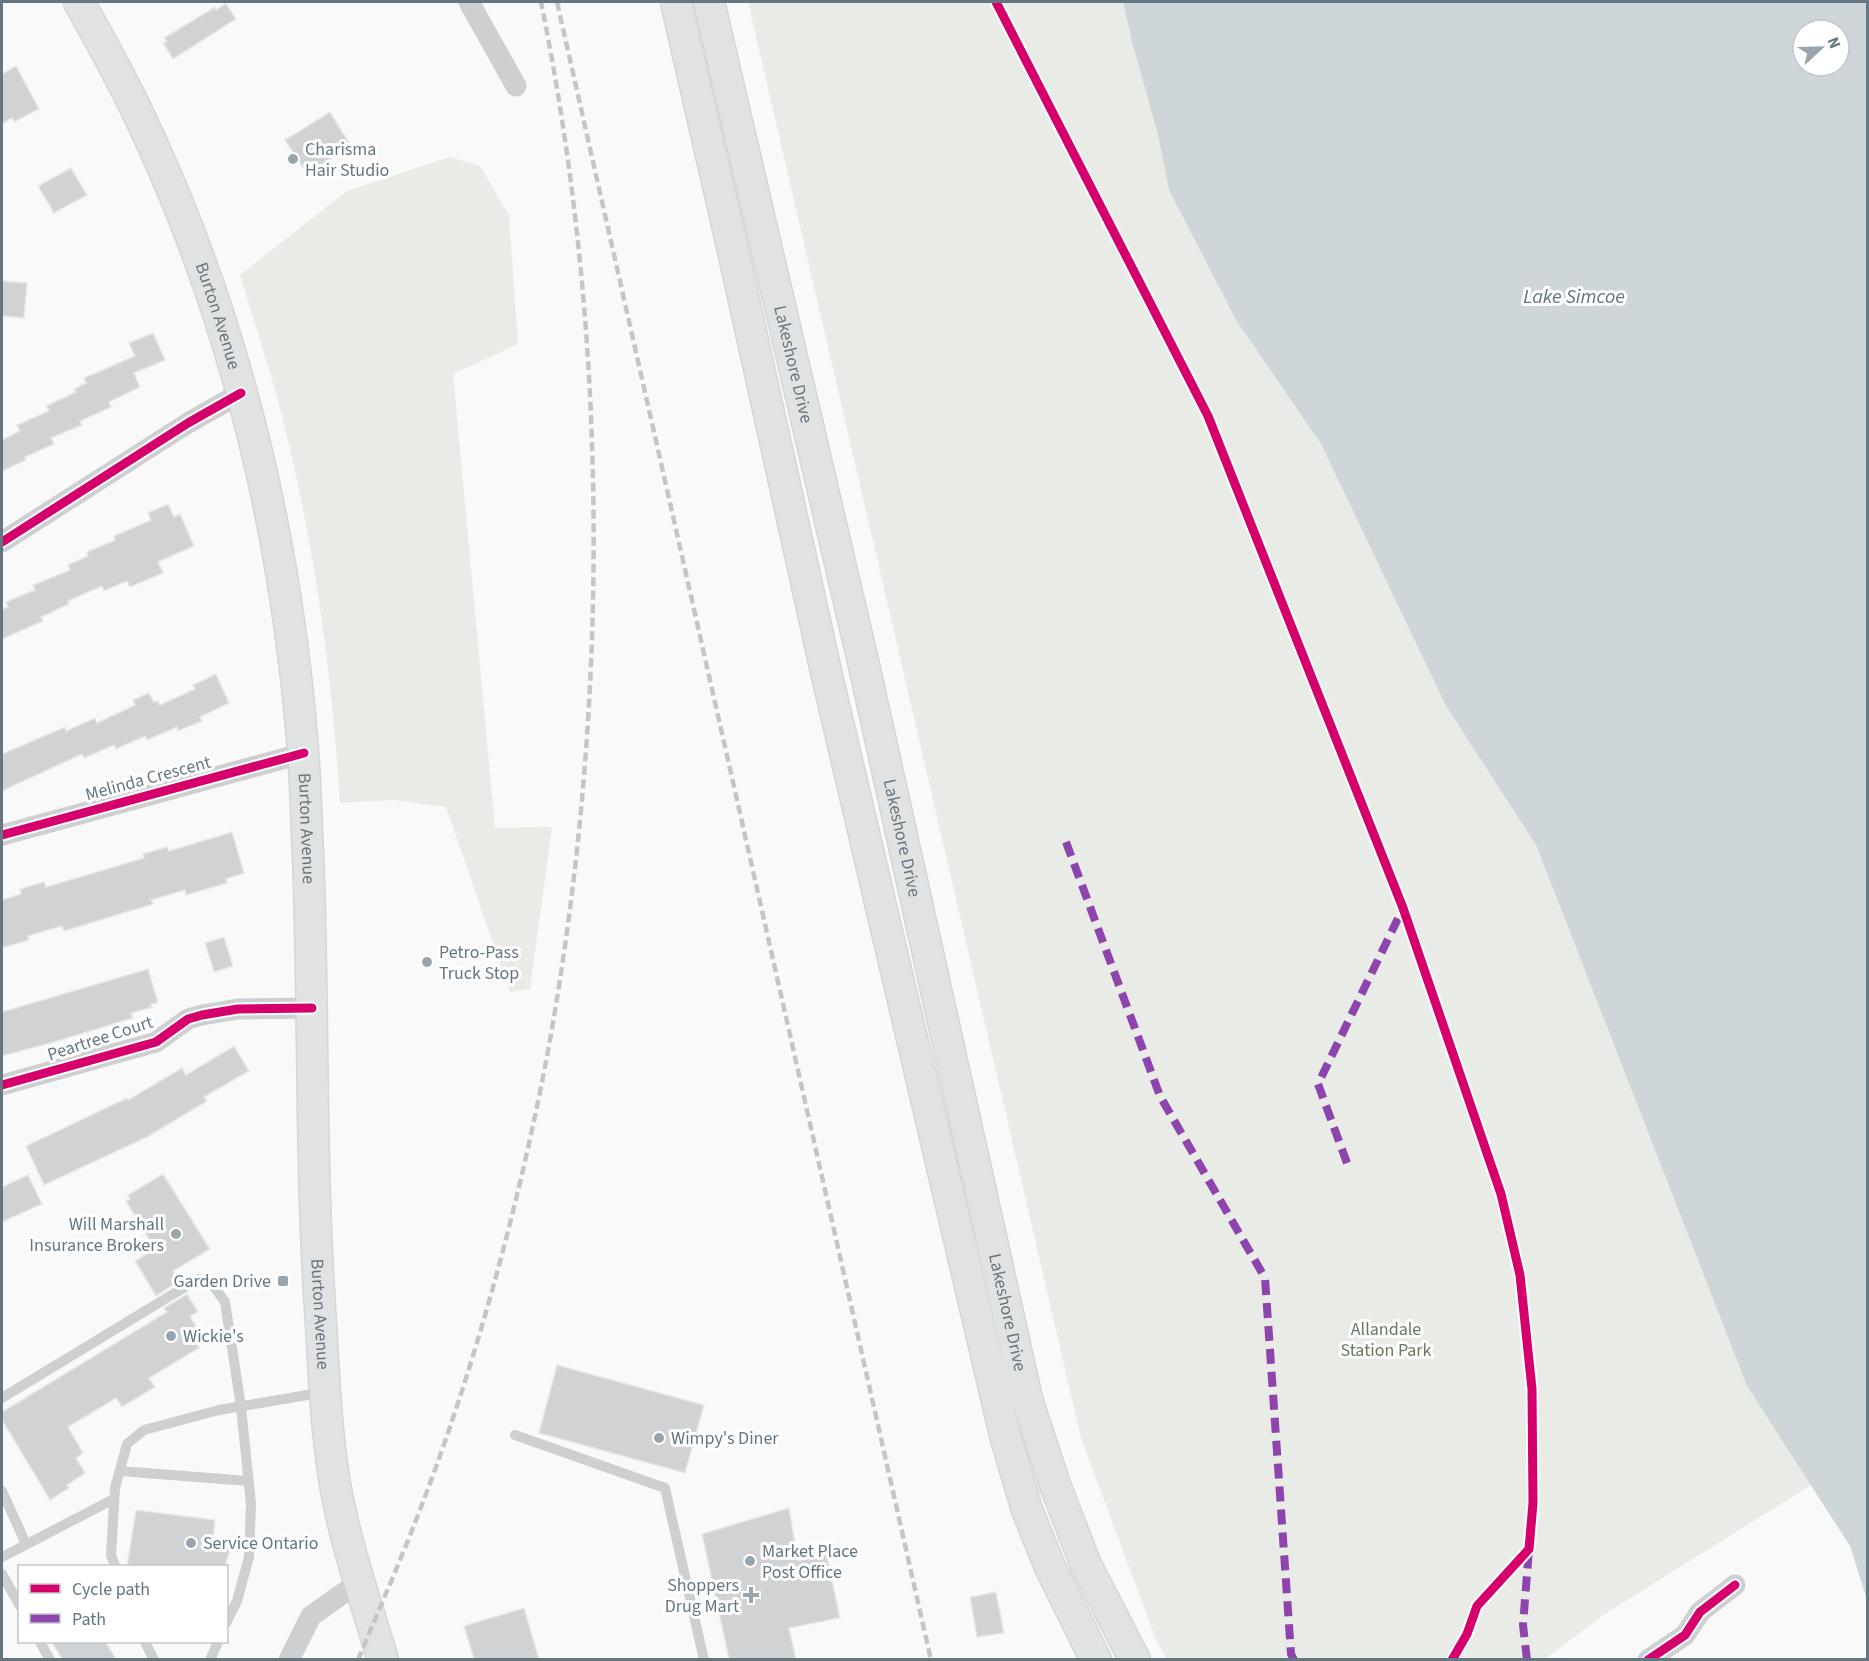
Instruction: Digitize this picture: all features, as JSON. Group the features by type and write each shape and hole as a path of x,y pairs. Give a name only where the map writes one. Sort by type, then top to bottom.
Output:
{"main road":[{"name":"Burton Avenue","path":"79,2 151,140 216,308 258,460 285,594 304,753 312,1008 316,1247 328,1437 341,1516 383,1659"},
{"name":"Lakeshore Drive","path":"676,2 737,266 827,676 1005,1435 1027,1510 1050,1567 1096,1659"},
{"name":"Lakeshore Drive","path":"709,2 865,670 1027,1399 1055,1485 1086,1565 1135,1659"}],"street":[{"path":"469,2 516,86"},
{"path":"2,542 188,423 241,393"},
{"name":"Melinda Crescent","path":"2,835 304,753"},
{"name":"Peartree Court","path":"2,1085 156,1042 188,1019 202,1015 238,1009 312,1008"},
{"path":"289,1659 311,1616 359,1582"},
{"path":"1648,1659 1685,1635 1700,1612 1735,1586"}],"lane":[{"path":"2,1398 198,1279 212,1284 225,1302 241,1407 249,1481 249,1557 228,1616"},
{"path":"115,1565 111,1555 114,1499 120,1471 127,1444 144,1430 219,1410 325,1392"},
{"path":"515,1436 665,1488 704,1659"},
{"path":"120,1471 249,1481"},
{"path":"2,1491 27,1544"},
{"path":"2,1557 114,1499"},
{"path":"2,1574 18,1602"},
{"path":"41,1643 50,1659"},
{"path":"146,1643 154,1659"},
{"path":"210,1659 217,1643"}],"green space":[{"name":"Allandale Station Park","path":"748,2 1123,2 1158,135 1169,190 1236,320 1321,444 1446,706 1536,845 1747,1386 1811,1485 1605,1614 1545,1659 1168,1660 1157,1642 1081,1438"},
{"path":"450,157 480,166 509,215 518,344 453,374 495,828 552,827 530,989 510,992 446,807 394,800 340,803 327,659 305,518 279,405 240,275 347,191"}],"water":[{"name":"Lake Simcoe","path":"1123,2 1867,2 1867,1600 1850,1546 1747,1386 1536,845 1446,706 1321,444 1236,320 1169,190 1158,135"}],"building":[{"path":"226,3 236,19 173,59 163,43 167,41 164,38 215,7 216,10"},
{"path":"16,66 39,109 14,122 12,118 2,124 2,74"},
{"path":"330,112 351,146 307,174 285,140"},
{"path":"71,168 87,195 54,213 38,186"},
{"path":"2,281 27,283 24,318 2,316"},
{"path":"153,333 165,360 134,373 140,387 109,402 111,407 80,421 82,425 51,438 54,444 25,457 26,460 2,471 2,440 20,431 17,425 49,411 46,406 76,392 74,389 86,383 84,378 135,356 129,343"},
{"path":"168,504 174,517 180,514 194,546 158,562 163,573 130,587 127,581 104,591 102,586 68,601 69,604 41,617 43,621 2,639 2,609 8,607 6,602 35,590 33,585 70,570 68,565 88,556 87,552 115,540 114,536 151,520 148,513"},
{"path":"216,674 229,703 200,717 202,721 178,731 177,727 147,740 145,736 116,749 114,745 84,758 82,754 2,791 2,754 65,727 66,731 95,718 97,723 135,705 133,700 149,693 154,702 158,701 160,705 195,689 193,685"},
{"path":"232,832 244,873 226,879 227,883 186,895 185,890 151,900 153,904 64,931 62,926 28,936 29,940 2,948 2,900 21,894 20,889 44,882 46,887 144,858 143,854 167,847 169,851"},
{"path":"224,937 233,966 214,972 205,943"},
{"path":"148,969 158,1003 151,1004 152,1007 131,1013 133,1018 2,1056 2,1012"},
{"path":"234,1046 249,1071 204,1097 207,1101 147,1137 44,1185 26,1146 127,1098 128,1100 182,1068 186,1075"},
{"name":"Will Marshall Insurance Brokers","path":"163,1174 210,1249 173,1271 179,1281 156,1296 135,1261 155,1249 126,1201 130,1199 128,1195"},
{"path":"28,1175 42,1204 2,1222 2,1187"},
{"path":"187,1294 198,1312 190,1316 198,1330 191,1334 199,1348 149,1378 155,1387 122,1407 116,1398 68,1427 83,1453 76,1458 85,1473 67,1485 69,1488 50,1500 2,1420 2,1412 167,1312 164,1308"},
{"path":"557,1365 704,1405 685,1473 539,1433"},
{"path":"789,1508 798,1561 826,1552 840,1618 789,1628 796,1659 729,1659 702,1534"},
{"path":"136,1510 215,1520 213,1541 230,1549 225,1565 127,1565"},
{"path":"996,1592 1004,1633 977,1637 970,1597"},
{"path":"524,1608 539,1659 474,1659 464,1626"},
{"path":"52,1643 106,1643 116,1659 62,1659"}],"railway":[{"path":"358,1660 408,1542 443,1448 479,1336 510,1222 548,1051 568,922 583,791 591,658 594,526 590,393 580,261 564,131 541,2"},
{"path":"557,2 931,1660"}],"marked path":[{"path":"1066,842 1160,1096 1265,1278 1291,1654 1294,1660"},
{"path":"1347,1163 1318,1084 1403,908"},
{"path":"1527,1660 1523,1625 1529,1549"}],"cycle path":[{"path":"996,2 1208,416 1403,908 1501,1194 1520,1275 1532,1389 1533,1503 1529,1549 1477,1606 1467,1634 1452,1660"},
{"path":"2,542 188,423 241,393"},
{"path":"2,835 304,753"},
{"path":"2,1085 156,1042 188,1019 202,1015 238,1009 312,1008"},
{"path":"1648,1660 1685,1635 1700,1612 1735,1585"}],"place":[{"name":"Charisma Hair Studio","path":"293,159"},
{"name":"Petro-Pass Truck Stop","path":"427,962"},
{"name":"Will Marshall Insurance Brokers","path":"176,1234"},
{"name":"Garden Drive","path":"283,1281"},
{"name":"Wickie's","path":"171,1336"},
{"name":"Wimpy's Diner","path":"659,1438"},
{"name":"Service Ontario","path":"191,1543"},
{"name":"Market Place Post Office","path":"750,1561"},
{"name":"Shoppers Drug Mart","path":"751,1595"}]}
